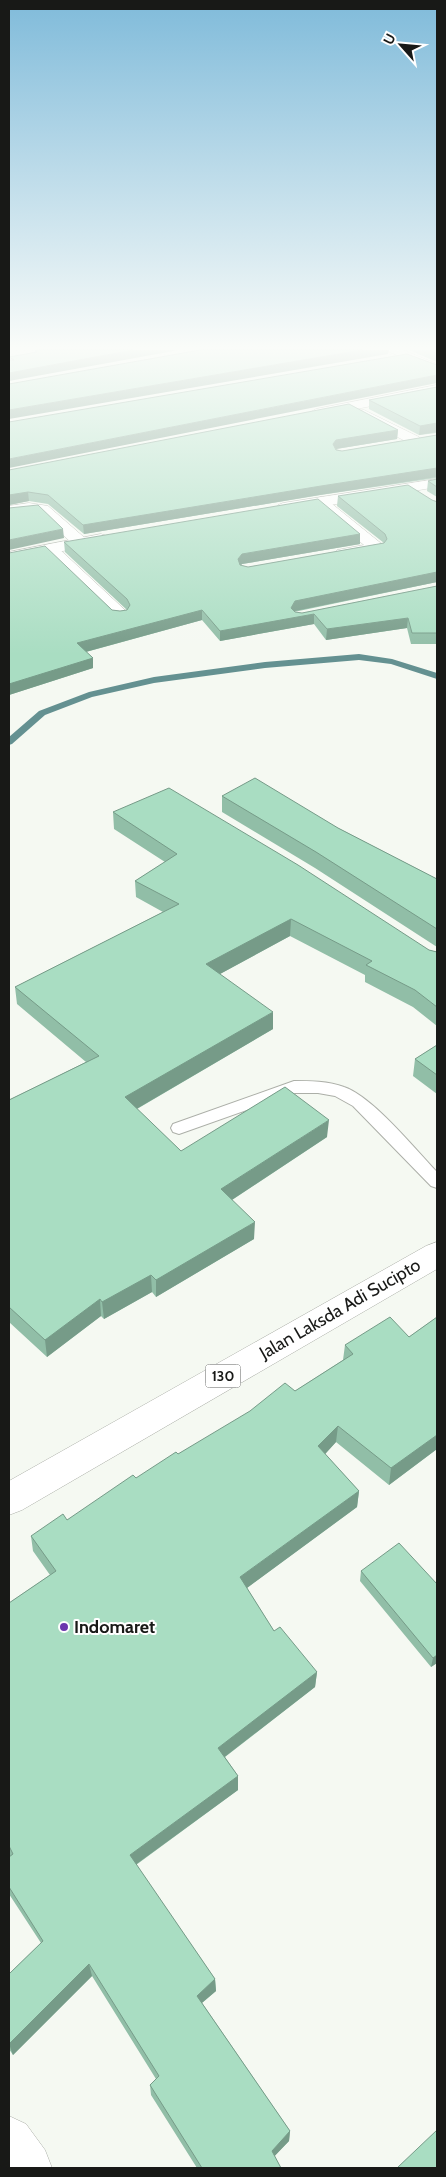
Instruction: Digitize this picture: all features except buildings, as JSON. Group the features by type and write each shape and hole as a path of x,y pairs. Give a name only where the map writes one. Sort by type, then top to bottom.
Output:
{"street":[{"path":"263,512 437,483"},
{"path":"411,488 431,501"},
{"path":"321,502 377,548 331,556"},
{"path":"9,511 29,508 43,510 80,542"},
{"path":"9,557 119,536"},
{"path":"50,549 120,615"},
{"name":"Jalan Laksda Adi Sucipto","path":"9,1499 437,1254"},
{"path":"9,2141 27,2168"}],"lane":[{"path":"180,1128 294,1087 318,1087 339,1091 359,1102 437,1182"}],"waterway":[{"path":"9,742 42,713 89,695 154,680 265,665 359,657 392,662 437,676"}],"place":[{"name":"Indomaret","path":"64,1627"}]}
